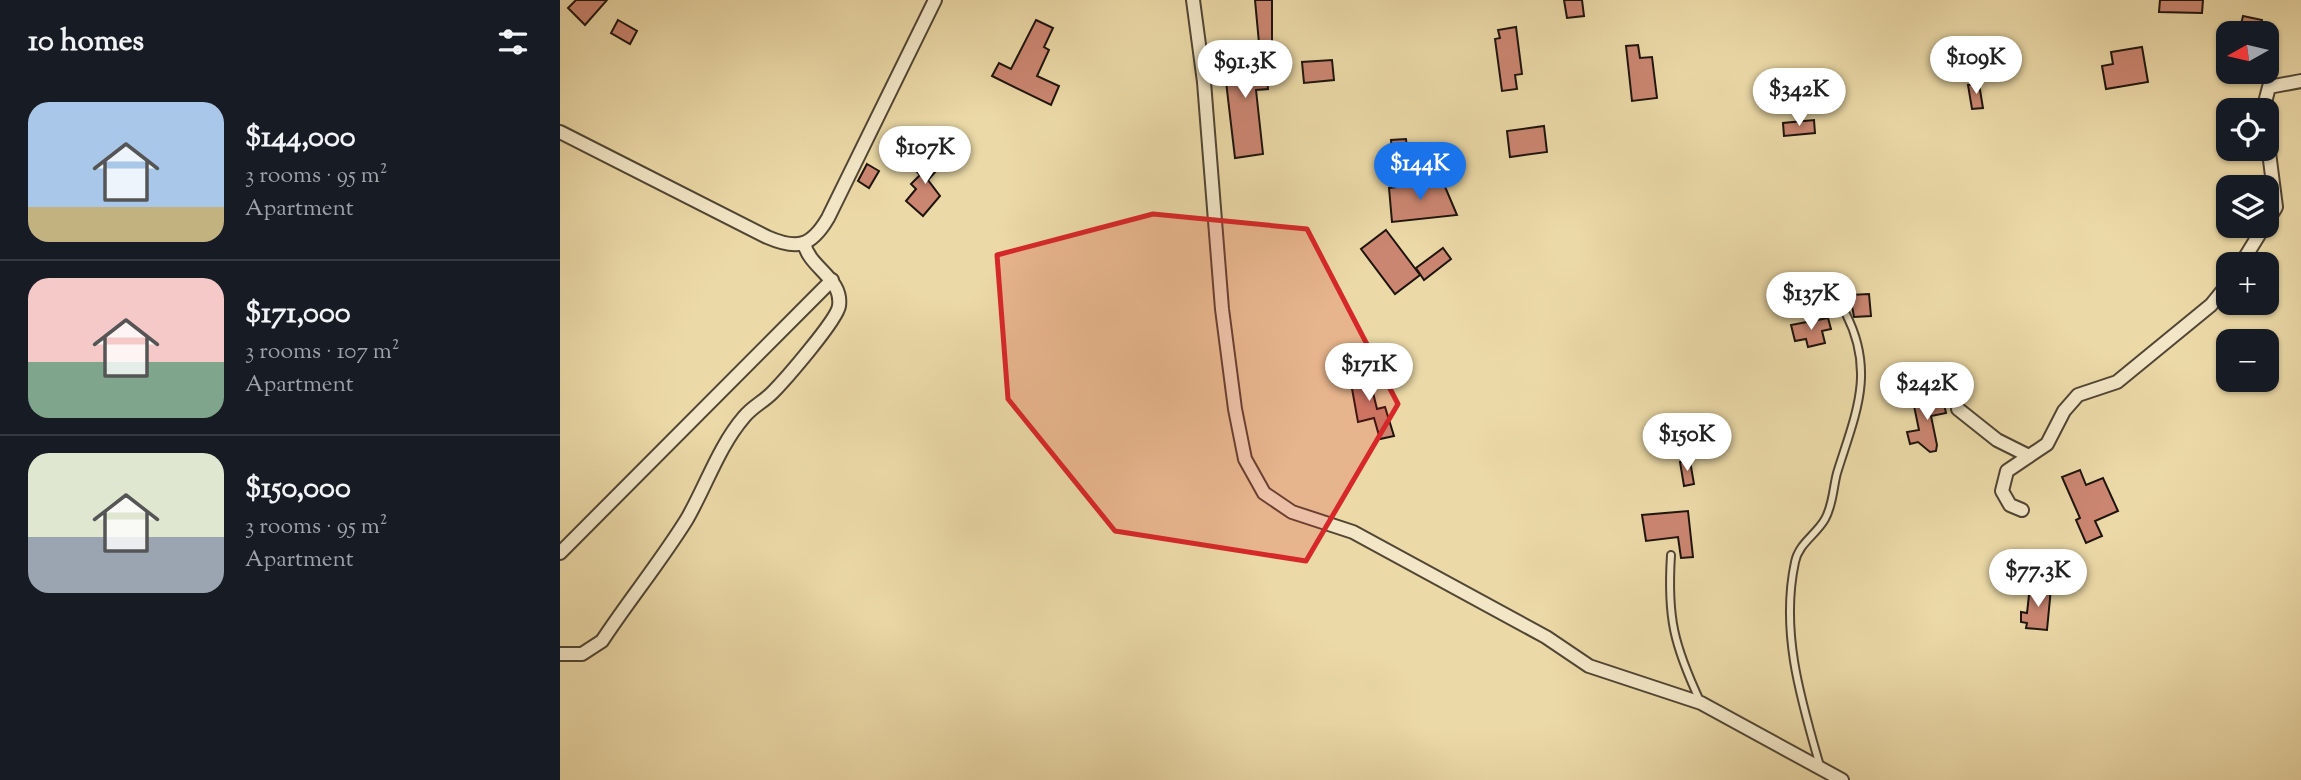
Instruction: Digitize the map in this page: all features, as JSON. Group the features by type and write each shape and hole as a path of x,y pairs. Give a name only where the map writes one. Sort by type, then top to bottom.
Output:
{"street":[{"path":"560,132 767,237 785,245 804,243 818,235 828,218 935,0"},
{"path":"1193,0 1204,82 1222,309 1235,410 1245,459 1264,493 1292,512 1353,532 1546,637 1596,670 1660,687 1701,703 1842,780"},
{"path":"2266,98 2269,87 2301,81"},
{"path":"2248,252 2276,207 2270,161"},
{"path":"560,654 582,654 593,650 602,641 686,520 741,420 774,391 823,329 834,320 839,305 832,280 814,263 804,243"},
{"path":"560,553 832,280"},
{"path":"2022,510 2010,505 2002,491 2002,481 2007,471 2047,443 2064,411 2078,395 2117,382 2216,299"},
{"path":"1958,409 1997,440 2029,456"}],"lane":[{"path":"1820,766 1792,661 1793,584 1799,549 1825,519 1830,506 1858,407 1863,377 1861,350 1846,314"},
{"path":"1671,555 1671,626 1684,667 1701,703"}],"highlighted area":[{"path":"1153,214 1307,229 1398,404 1306,561 1115,531 1008,399 997,255"}],"building":[{"path":"576,0 607,0 585,25 568,8"},
{"path":"1255,0 1272,0 1272,42 1259,43"},
{"path":"1564,0 1582,0 1584,16 1567,18"},
{"path":"2160,0 2203,0 2202,13 2159,12"},
{"path":"2243,16 2262,20 2262,21 2242,21"},
{"path":"618,20 637,31 630,44 611,33"},
{"path":"1036,20 1053,28 1044,47 1049,50 1037,76 1059,86 1051,105 992,76 999,63 1011,69"},
{"path":"1516,27 1522,74 1515,75 1517,89 1502,91 1495,39 1500,38 1498,30"},
{"path":"1638,45 1640,58 1652,57 1657,98 1632,101 1626,46"},
{"path":"2142,47 2148,82 2106,89 2102,66 2113,64 2111,52"},
{"path":"1264,51 1268,89 1256,90 1263,154 1235,158 1223,56"},
{"path":"1332,60 1334,80 1304,83 1302,62"},
{"path":"1979,84 1983,108 1972,109 1968,85"},
{"path":"1814,120 1815,133 1784,136 1783,123"},
{"path":"1544,126 1547,152 1510,157 1507,131"},
{"path":"1406,139 1408,158 1393,160 1391,140"},
{"path":"933,152 944,162 928,180 940,196 923,216 906,201 916,189 911,184 920,175 916,171"},
{"path":"867,164 879,171 869,188 858,181"},
{"path":"1443,182 1457,215 1392,222 1389,188"},
{"path":"1386,230 1420,275 1395,294 1361,249"},
{"path":"1443,248 1451,259 1424,280 1416,268"},
{"path":"1869,294 1871,316 1854,317 1850,295"},
{"path":"1828,318 1831,329 1822,331 1825,343 1808,347 1806,339 1795,341 1791,325"},
{"path":"1367,368 1377,409 1385,407 1394,436 1380,439 1374,418 1358,422 1349,372"},
{"path":"1942,395 1946,413 1931,416 1936,451 1930,452 1918,442 1910,444 1907,432 1919,430 1913,401"},
{"path":"1690,461 1694,484 1684,486 1680,462"},
{"path":"2080,470 2086,485 2103,478 2118,511 2095,521 2102,536 2086,543 2076,520 2080,518 2062,477"},
{"path":"1688,511 1693,557 1681,558 1678,537 1646,541 1642,515"},
{"path":"2030,586 2051,588 2047,630 2026,628 2027,623 2021,622 2021,612 2027,613"}]}
